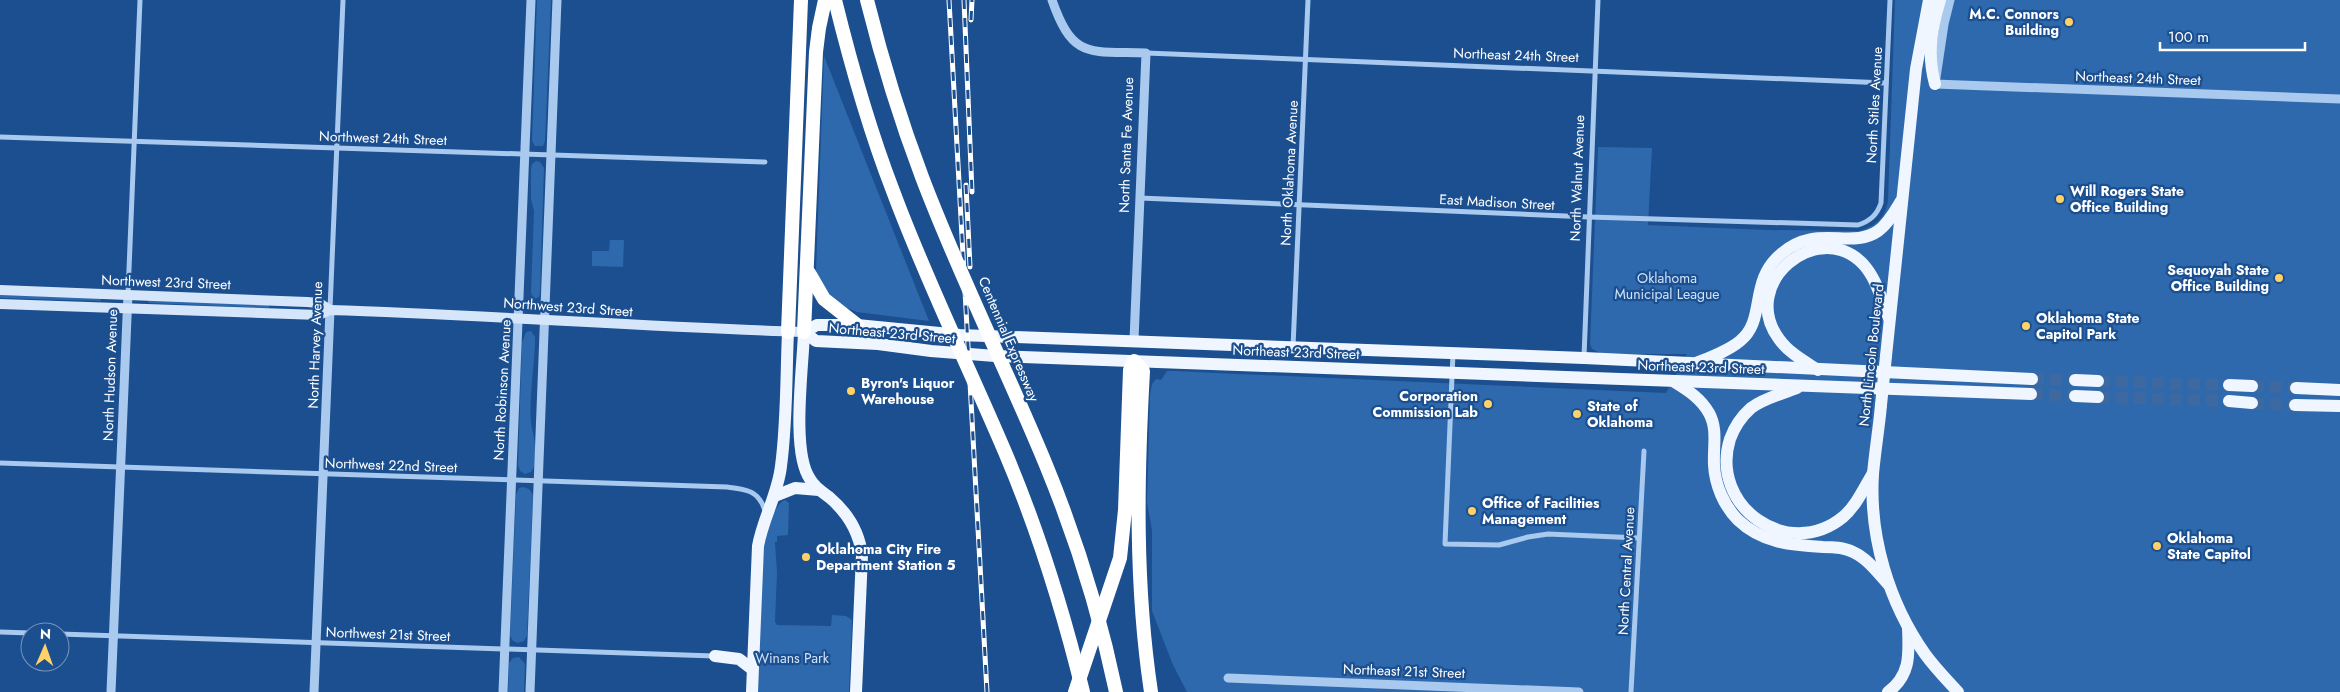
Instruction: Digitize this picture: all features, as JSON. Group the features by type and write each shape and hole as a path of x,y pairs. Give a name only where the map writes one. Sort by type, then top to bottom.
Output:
{"highway":[{"path":"788,332 801,0"},
{"path":"804,332 816,52 825,0"},
{"path":"835,0 869,124 893,192 1004,451 1040,544 1060,602 1083,692"},
{"name":"Centennial Expressway","path":"867,0 882,58 922,178 1046,466 1071,534 1091,594 1116,692"},
{"path":"808,273 824,299 857,325"},
{"path":"1075,692 1115,576 1121,549 1125,510 1130,370 1134,361 1143,371 1138,516 1142,621 1150,688"}],"main road":[{"name":"North Lincoln Boulevard","path":"1929,0 1916,68 1873,473 1876,525 1882,561 1889,585 1908,628 1925,654 1958,692"},
{"path":"1935,84 1930,64 1930,45 1940,0"},
{"path":"1694,364 1733,346 1749,331 1755,320 1760,284 1771,264 1781,254 1804,240 1816,237 1856,238 1870,236 1885,226 1903,199"},
{"path":"1818,370 1784,346 1770,322 1768,307 1772,284 1781,270 1792,260 1804,253 1824,249 1844,252 1858,260 1874,279 1890,319"},
{"name":"Northwest 23rd Street","path":"0,290 319,303 330,310"},
{"name":"Northwest 23rd Street","path":"0,304 319,315 330,310 519,317 664,327 804,332"},
{"name":"Northeast 23rd Street","path":"2031,394 1452,374 931,352 878,344 816,341 804,332 817,325 857,325 960,335 1584,358 2032,379"},
{"path":"752,692 758,546 766,516 775,496 781,466 788,332"},
{"path":"804,332 800,449 803,466 810,479 843,510 852,522 860,539 862,555 856,692"},
{"name":"North Santa Fe Avenue","path":"1134,340 1134,361"},
{"path":"2075,380 2098,380"},
{"path":"1673,381 1700,400 1710,414 1715,433 1715,478 1726,504 1738,519 1750,530 1780,543 1851,551 1866,561 1889,585"},
{"path":"2230,385 2252,386"},
{"path":"1802,386 1751,408 1732,434 1727,449 1726,473 1730,488 1746,511 1761,523 1777,530 1788,532 1810,531 1832,524 1842,517 1857,500 1873,473"},
{"path":"2296,388 2340,390"},
{"path":"2075,396 2098,397"},
{"path":"2229,401 2252,403"},
{"path":"2295,405 2340,406"},
{"path":"775,496 795,488 820,490"},
{"path":"1888,692 1896,686 1909,665 1908,628"},
{"path":"715,656 738,659 752,669"}],"street":[{"name":"North Hudson Avenue","path":"111,692 140,0"},
{"name":"North Harvey Avenue","path":"314,692 343,0"},
{"name":"North Robinson Avenue","path":"503,692 531,0"},
{"path":"530,692 556,0"},
{"path":"1052,0 1066,34 1081,47 1096,51 1146,53"},
{"name":"North Oklahoma Avenue","path":"1293,347 1308,0"},
{"name":"North Walnut Avenue","path":"1584,358 1598,0"},
{"name":"North Stiles Avenue","path":"1879,210 1890,0"},
{"path":"1935,84 1944,24 1950,0"},
{"name":"Northeast 24th Street","path":"1146,53 1886,83"},
{"name":"North Santa Fe Avenue","path":"1134,340 1146,53"},
{"name":"Northeast 24th Street","path":"1935,84 2340,99"},
{"name":"Northwest 24th Street","path":"0,137 765,162"},
{"name":"East Madison Street","path":"1139,198 1589,218 1850,226 1868,221 1879,210"},
{"path":"1453,353 1445,544 1499,545 1528,537 1555,534 1639,538"},
{"name":"North Central Avenue","path":"1632,692 1644,451"},
{"name":"Northwest 22nd Street","path":"0,463 727,487 747,489 754,493 760,499 766,516"},
{"path":"0,632 20,633"},
{"name":"Northwest 21st Street","path":"70,634 715,656"},
{"name":"Northeast 21st Street","path":"1228,678 1435,689 1578,692"}],"green space":[{"path":"537,0 551,0 545,141 543,146 535,146 532,141"},
{"name":"Oklahoma State Capitol Park","path":"1895,0 2340,0 2340,692 1187,692 1173,665 1152,611 1152,530 1147,503 1150,395 1152,384 1156,379 1161,380 1167,371 1173,371 1666,393 1687,354 1602,354 1592,349 1590,344 1598,147 1652,148 1648,225 1767,230 1859,231 1870,227 1882,217 1888,201"},
{"path":"824,56 929,321 857,312 842,306 828,293 819,280 816,270"},
{"path":"536,161 540,162 544,168 540,293 539,297 534,299 531,293 534,211 531,199 531,168 532,164"},
{"path":"610,240 624,240 623,267 592,266 592,251 609,251"},
{"path":"0,295 101,298 101,301 0,298"},
{"path":"148,300 269,305 269,308 149,303"},
{"path":"531,331 535,337 531,422 535,441 536,461 531,472 525,474 520,471 518,465 522,343 526,332"},
{"path":"519,488 529,489 533,495 527,635 524,641 518,643 513,641 510,636 516,495"},
{"name":"Winans Park","path":"785,500 789,503 788,535 777,536 777,542 775,542 777,573 775,622 777,625 831,626 832,615 846,616 852,620 849,692 756,692 764,541 774,512"},
{"path":"519,657 525,664 524,692 508,692 509,663 513,658"}],"tunnel":[{"path":"2032,379 2075,380"},
{"path":"2098,381 2229,385"},
{"path":"2252,386 2296,388"},
{"path":"2031,394 2075,396"},
{"path":"2098,397 2229,401"},
{"path":"2252,403 2295,405"}],"railway":[{"path":"949,0 987,692"},
{"path":"964,0 972,192"},
{"path":"971,20 972,0"},
{"path":"966,185 970,267"}],"place":[{"name":"M.C. Connors Building","path":"2069,22"},
{"name":"Will Rogers State Office Building","path":"2060,199"},
{"name":"Sequoyah State Office Building","path":"2279,278"},
{"name":"Oklahoma State Capitol Park","path":"2026,326"},
{"name":"Byron's Liquor Warehouse","path":"851,391"},
{"name":"Corporation Commission Lab","path":"1488,404"},
{"name":"State of Oklahoma","path":"1577,414"},
{"name":"Office of Facilities Management","path":"1472,511"},
{"name":"Oklahoma State Capitol","path":"2157,546"},
{"name":"Oklahoma City Fire Department Station 5","path":"806,557"}],"park label":[{"name":"Oklahoma Municipal League","path":"1667,286"}]}
